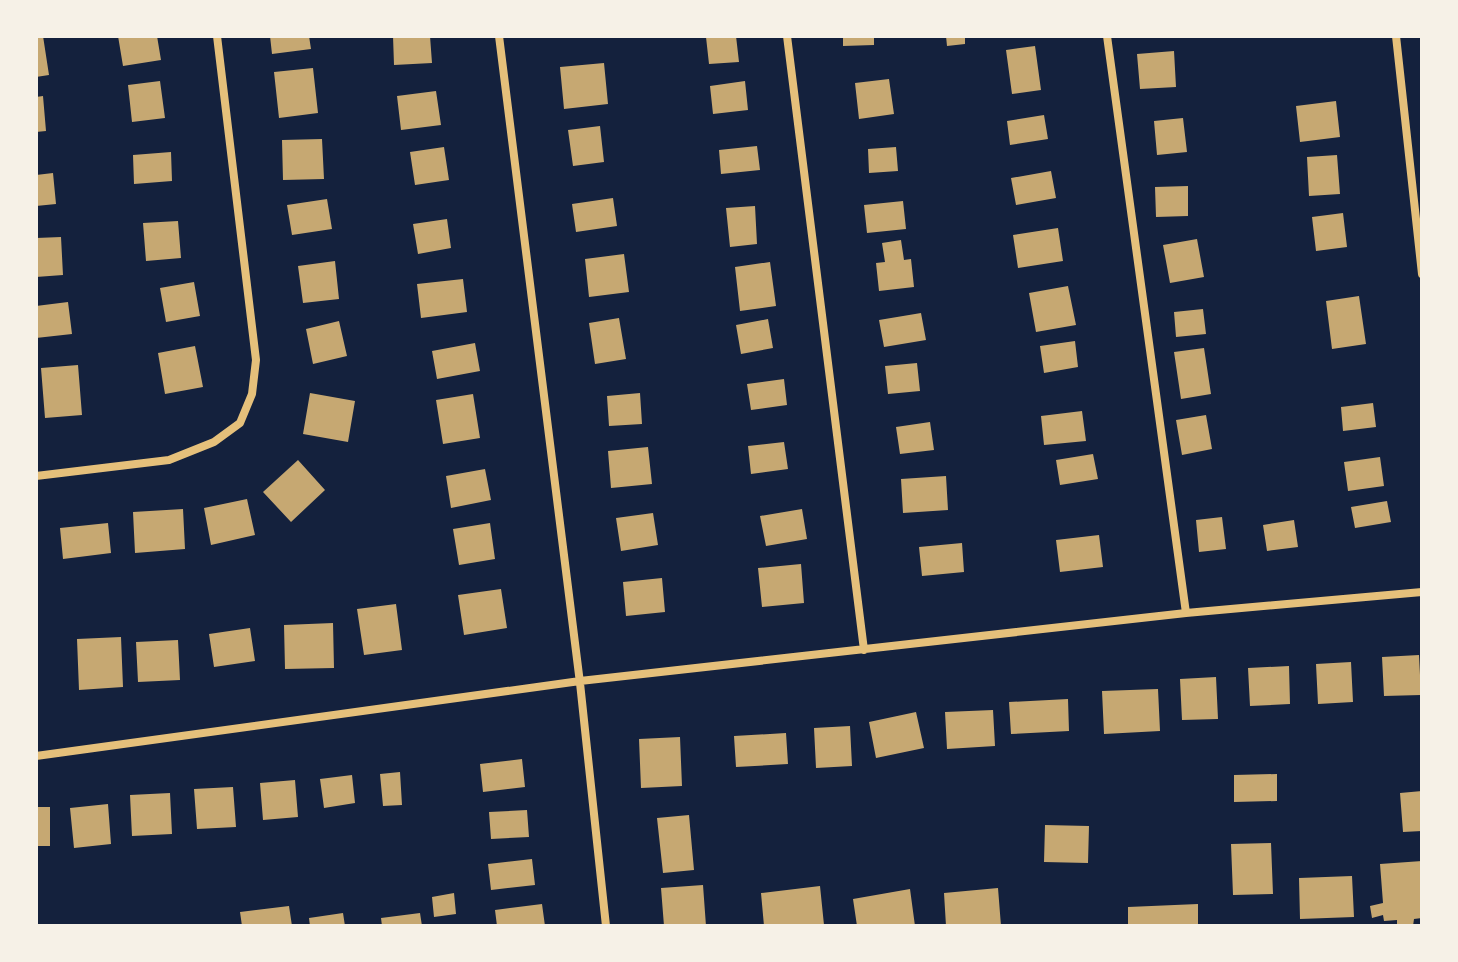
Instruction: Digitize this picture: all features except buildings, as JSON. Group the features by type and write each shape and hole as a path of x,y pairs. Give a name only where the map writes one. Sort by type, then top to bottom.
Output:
{"street":[{"path":"36,476 169,460 214,442 240,423 252,394 256,360 217,36"},
{"path":"499,36 580,681 606,926"},
{"path":"787,36 864,650"},
{"path":"1107,36 1186,613"},
{"path":"1396,36 1418,189 1422,274"},
{"path":"36,756 580,681 1186,613 1422,592"}]}
